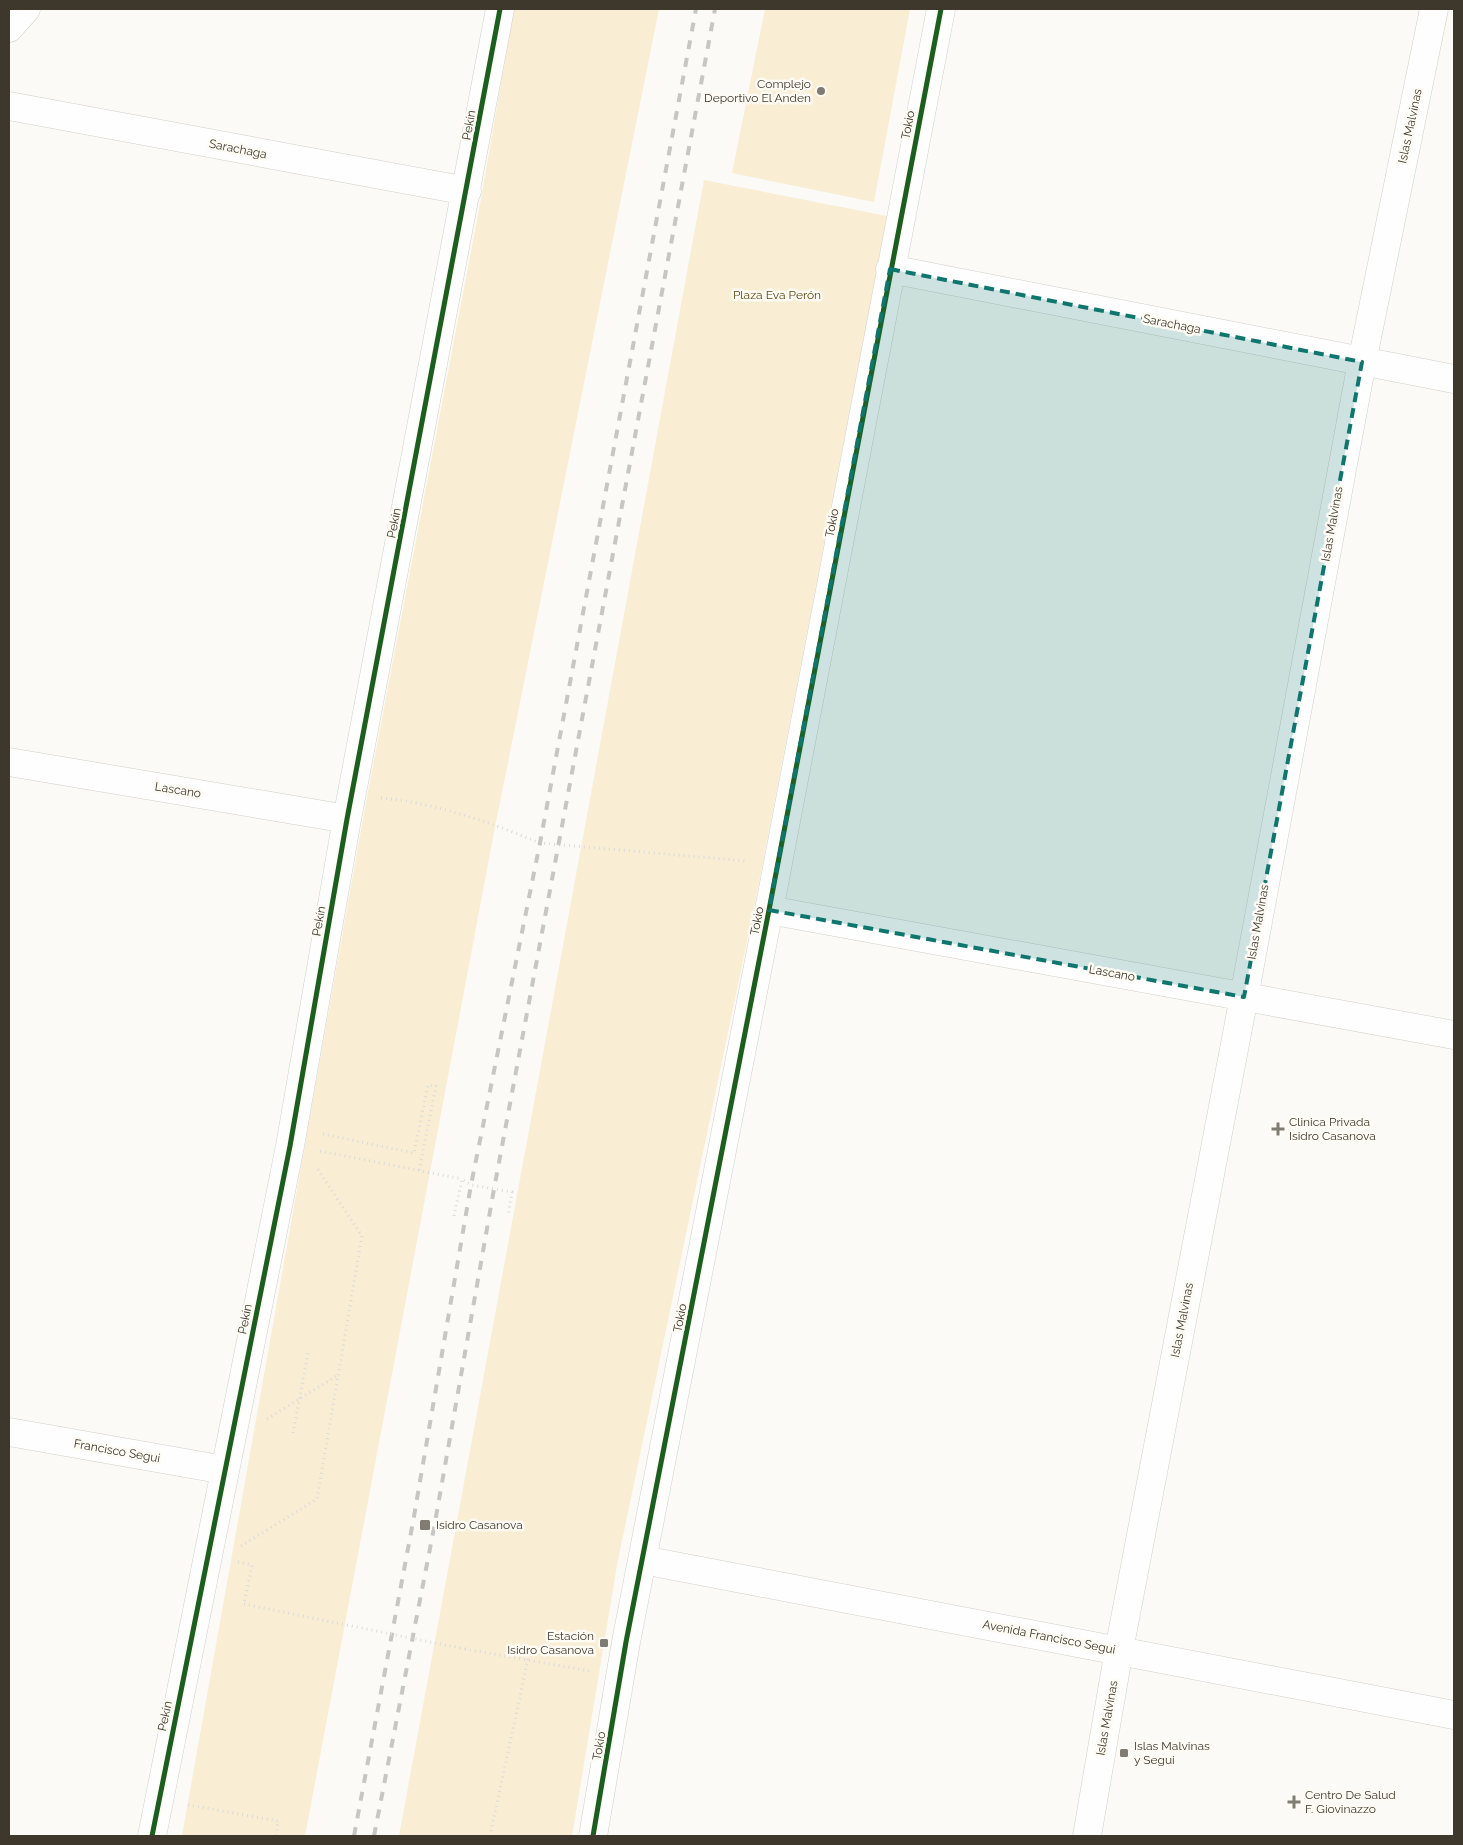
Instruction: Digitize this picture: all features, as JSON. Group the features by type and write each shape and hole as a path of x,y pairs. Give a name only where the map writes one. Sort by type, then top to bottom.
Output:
{"street":[{"path":"9,28 26,9"},
{"name":"Pekín","path":"152,1836 231,1441 296,1141 349,807 500,9"},
{"name":"Tokio","path":"593,1836 622,1678 626,1642 769,910 941,9"},
{"name":"Islas Malvinas","path":"1087,1836 1119,1650 1244,997 1362,362 1434,9"},
{"name":"Sarachaga","path":"9,106 467,191"},
{"name":"Sarachaga","path":"890,269 1454,379"},
{"name":"Lascano","path":"9,762 349,807"},
{"name":"Lascano","path":"769,910 1454,1036"},
{"name":"Francisco Segui","path":"9,1432 225,1470"},
{"name":"Avenida Francisco Segui","path":"643,1560 1454,1715"}],"path":[{"path":"349,807 406,800 511,830 540,842 778,863"},
{"path":"296,1141 414,1153 428,1085 436,1086 419,1171"},
{"path":"296,1141 419,1171 462,1179 471,1185 512,1192 508,1216"},
{"path":"237,1549 317,1499 362,1236 296,1141"},
{"path":"454,1216 462,1179"},
{"path":"292,1432 308,1353"},
{"path":"231,1441 338,1374"},
{"path":"252,1565 244,1604 465,1649 528,1659 622,1678"},
{"path":"490,1836 528,1659"},
{"path":"158,1800 278,1822 276,1836"}],"highlighted area":[{"path":"890,269 1362,362 1244,997 769,910"}],"green space":[{"path":"514,9 659,9 494,832 305,1836 182,1836 364,813 481,199"},
{"name":"Complejo Deportivo El Anden","path":"765,9 910,9 874,202 732,173"},
{"name":"Plaza Eva Perón","path":"704,180 887,216 755,903 617,1565 572,1836 399,1836"}],"railway":[{"path":"354,1836 413,1522 471,1185 540,843 696,9"},
{"path":"374,1836 434,1528 494,1189 715,9"}],"cycle path":[{"path":"152,1836 290,1146 347,819 500,9"},
{"path":"593,1836 626,1642 769,910 941,9"}],"place":[{"name":"Complejo Deportivo El Anden","path":"821,91"},
{"name":"Clinica Privada Isidro Casanova","path":"1278,1129"},
{"name":"Isidro Casanova","path":"425,1525"},
{"name":"Estación Isidro Casanova","path":"604,1643"},
{"name":"Islas Malvinas y Segui","path":"1124,1753"},
{"name":"Centro De Salud F. Giovinazzo","path":"1294,1802"}]}
